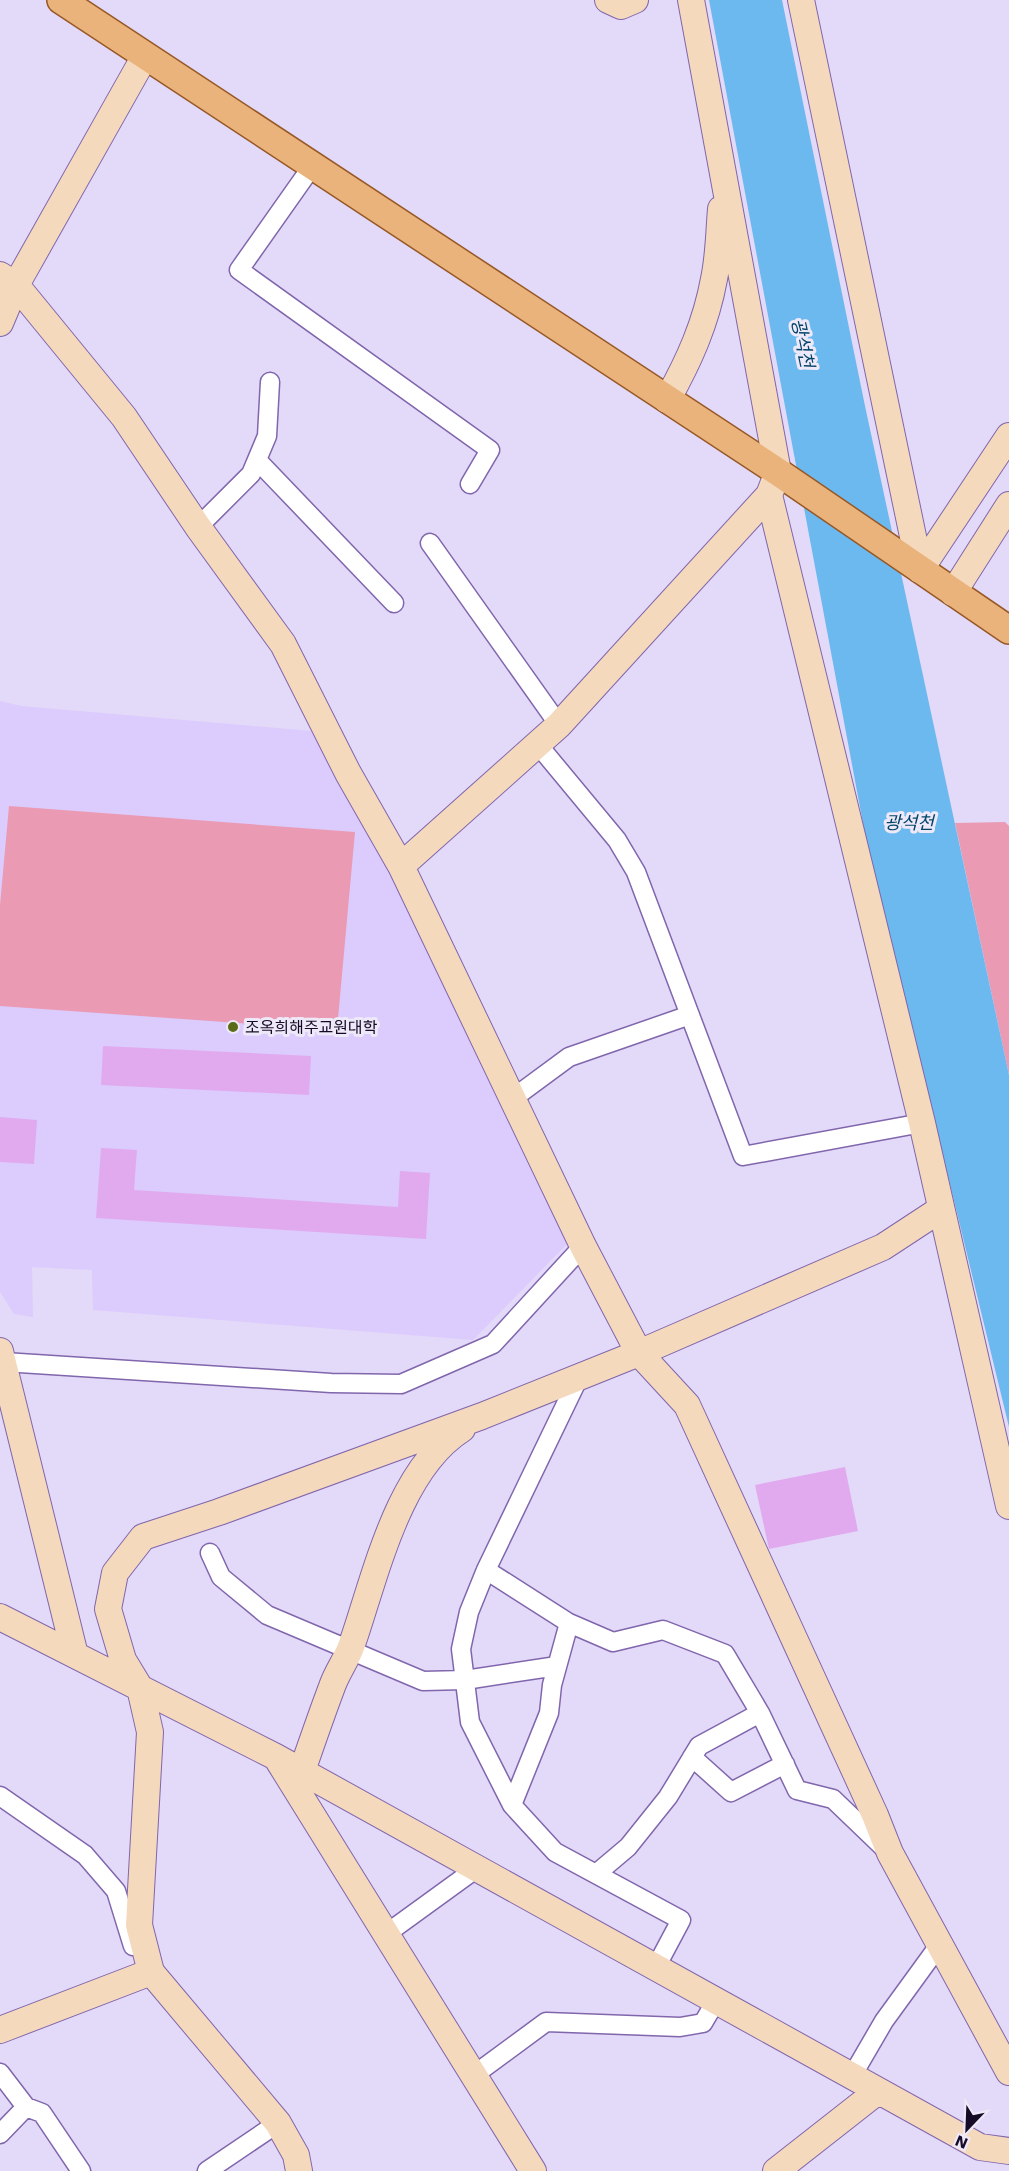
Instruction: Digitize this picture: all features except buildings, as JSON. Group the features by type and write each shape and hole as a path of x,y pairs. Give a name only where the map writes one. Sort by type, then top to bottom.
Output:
{"main road":[{"path":"61,0 667,400 779,482 898,555 1009,630"}],"street":[{"path":"608,0 621,6 635,0"},
{"path":"692,0 779,482 1009,1506"},
{"path":"801,0 920,570"},
{"path":"0,323 8,280 145,56"},
{"path":"313,165 239,270 490,450 471,484"},
{"path":"667,400 689,360 705,319 715,277 724,178"},
{"path":"8,280 124,417 198,527 283,644 348,773 401,866 583,1246 639,1353 687,1406 875,1815 890,1853 1009,2072"},
{"path":"198,527 251,474 267,436 270,382"},
{"path":"920,570 1009,436"},
{"path":"257,460 394,603"},
{"path":"401,866 559,726 779,482"},
{"path":"952,592 1009,505"},
{"path":"430,543 559,726"},
{"path":"538,746 617,840 636,872 743,1156 922,1123"},
{"path":"513,1099 569,1057 690,1015"},
{"path":"147,1974 139,1925 150,1732 140,1688 123,1660 108,1609 115,1572 143,1537 219,1512 482,1416 639,1353 882,1247 941,1209"},
{"path":"75,1655 3,1369 401,1384 493,1344 583,1246"},
{"path":"579,1377 486,1570 469,1612 461,1649 470,1722 512,1805 555,1852 681,1920 656,1967"},
{"path":"302,1771 334,1682 350,1650 392,1523 417,1476 446,1439 482,1416"},
{"path":"210,1552 221,1577 267,1614 423,1681 465,1680 557,1666"},
{"path":"486,1570 569,1623 613,1642 663,1630 725,1654 760,1713 797,1790 833,1799 890,1853"},
{"path":"0,1617 302,1771 980,2147 1009,2151"},
{"path":"512,1805 549,1713 552,1685 569,1623"},
{"path":"596,1874 628,1847 668,1797 699,1746 760,1713"},
{"path":"276,1757 533,2171"},
{"path":"692,1757 731,1792 785,1764"},
{"path":"0,1796 85,1856 116,1891 147,1974 278,2122 296,2155 299,2171"},
{"path":"386,1934 477,1868"},
{"path":"852,2076 884,2021 940,1944"},
{"path":"0,2030 147,1974"},
{"path":"474,2075 546,2022 680,2027 703,2023 716,2001"},
{"path":"0,2073 26,2107 42,2113 81,2171"},
{"path":"776,2171 878,2091"},
{"path":"0,2134 26,2107"},
{"path":"207,2171 278,2122"}],"shaded area":[{"name":"조옥희해주교원대학","path":"0,701 21,706 311,731 425,935 508,1120 568,1243 473,1340 93,1310 92,1270 32,1267 33,1317 14,1314 0,1292"},
{"path":"9,806 355,832 337,1030 0,1006 0,905"},
{"path":"1005,822 1009,826 1009,1075 955,823"}],"water":[{"name":"광석천","path":"709,0 782,0 865,406 1009,1075 1009,1427 865,834"}],"place":[{"name":"조옥희해주교원대학","path":"233,1027"}]}
